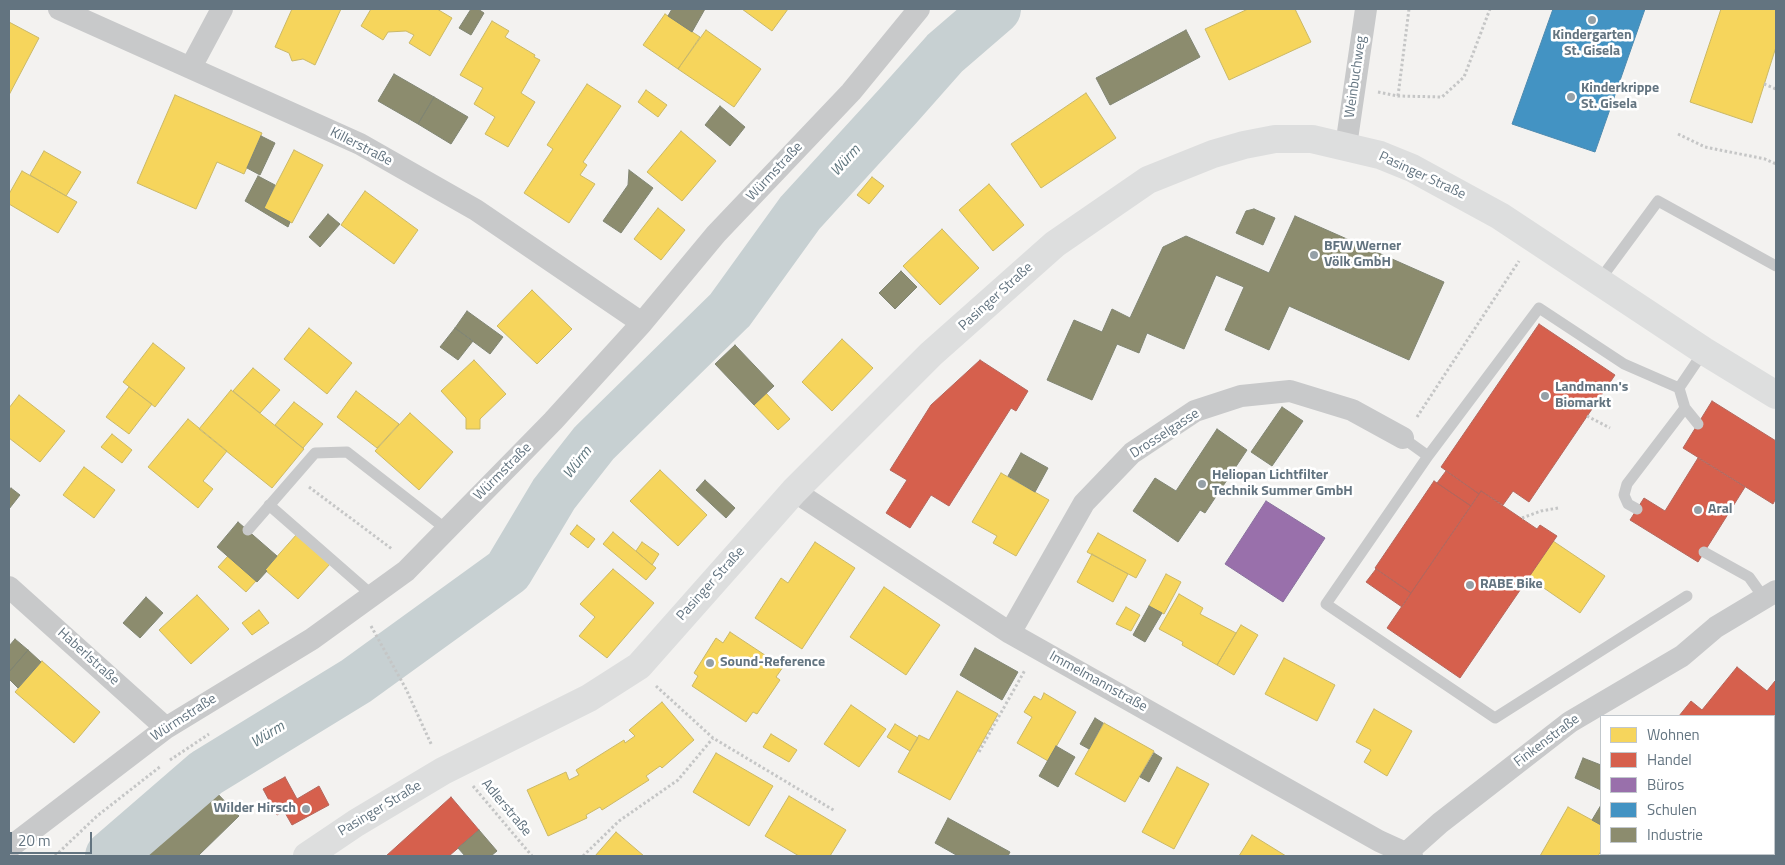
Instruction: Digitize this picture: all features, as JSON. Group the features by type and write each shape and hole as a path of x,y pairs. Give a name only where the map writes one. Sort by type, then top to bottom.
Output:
{"main road":[{"name":"Pasinger Straße","path":"307,856 356,823 443,771 589,698 639,666 794,491 931,354 1055,244 1148,180 1213,154 1275,139 1312,139 1380,155 1412,168 1500,216 1704,351 1776,396"}],"street":[{"name":"Killerstraße","path":"59,9 368,148 476,210 642,323"},
{"path":"191,67 222,9"},
{"name":"Würmstraße","path":"9,848 166,728 312,639 412,564 553,421 642,323 716,234 851,92 919,9"},
{"name":"Weinbuchweg","path":"1346,146 1366,9"},
{"name":"Drosselgasse","path":"1010,633 1084,503 1132,453 1195,411 1241,396 1290,392 1352,410 1403,438"},
{"name":"Immelmannstraße","path":"794,491 1010,633 1407,855"},
{"name":"Haberlstraße","path":"9,587 166,728"},
{"name":"Finkenstraße","path":"1407,855 1440,823 1570,722 1682,656 1716,627 1770,595"}],"lane":[{"path":"1599,281 1658,201 1776,266"},
{"path":"1687,596 1495,718 1326,604 1428,456 1539,308 1624,364 1679,388 1685,408 1698,424"},
{"path":"1679,388 1704,351"},
{"path":"1636,509 1628,504 1624,495 1627,484 1685,408"},
{"path":"1403,438 1428,456"},
{"path":"248,530 316,453 347,452 446,529"},
{"path":"269,506 372,595"},
{"path":"1704,552 1749,577 1770,595"}],"path":[{"path":"1398,96 1409,9"},
{"path":"1354,87 1398,96 1442,97 1464,77 1490,9"},
{"path":"1764,84 1776,89"},
{"path":"1678,134 1705,147 1765,159 1776,164"},
{"path":"1403,438 1533,238"},
{"path":"1587,416 1610,428"},
{"path":"295,476 412,564"},
{"path":"1522,518 1541,511 1558,508"},
{"path":"369,623 380,639 406,689 443,771"},
{"path":"979,752 1037,648"},
{"path":"661,691 713,738 835,811"},
{"path":"55,856 97,816 172,758 212,732"},
{"path":"583,856 619,821 678,780 713,738"},
{"name":"Adlerstraße","path":"470,783 532,856"}],"building: Wohnen":[{"path":"292,9 341,9 315,65 303,59 292,61 289,53 275,47"},
{"path":"371,9 437,9 452,18 430,56 409,43 414,35 406,31 388,32 383,40 361,26"},
{"path":"742,9 788,9 772,31"},
{"path":"1248,9 1295,9 1311,42 1229,80 1205,29"},
{"path":"1721,9 1776,9 1776,47 1752,123 1690,102"},
{"path":"665,14 700,37 678,69 643,45"},
{"path":"492,21 509,31 505,37 540,60 521,93 535,102 508,147 485,134 495,117 474,104 483,88 460,75"},
{"path":"9,22 39,38 9,95"},
{"path":"706,30 761,69 734,107 678,69"},
{"path":"587,84 621,106 583,162 587,165 580,175 595,184 569,223 524,193 553,149 547,145"},
{"path":"646,90 667,105 658,117 638,102"},
{"path":"1086,93 1116,138 1041,188 1011,144"},
{"path":"175,95 262,133 244,174 217,162 196,209 137,183"},
{"path":"681,131 716,161 682,201 647,172"},
{"path":"294,150 323,165 292,223 264,208"},
{"path":"44,151 81,172 66,196 30,175"},
{"path":"22,171 77,202 58,233 9,204 9,194"},
{"path":"872,177 884,186 869,204 857,195"},
{"path":"989,184 1024,225 993,251 959,210"},
{"path":"365,191 418,230 394,264 341,225"},
{"path":"658,208 685,230 661,260 634,239"},
{"path":"942,229 979,268 940,305 903,266"},
{"path":"532,290 572,329 537,364 497,326"},
{"path":"309,328 352,363 327,394 284,359"},
{"path":"842,339 873,368 832,411 802,382"},
{"path":"153,343 185,368 155,407 123,382"},
{"path":"474,360 506,394 480,419 480,429 466,429 466,418 441,391"},
{"path":"253,368 280,390 260,413 233,391"},
{"path":"129,387 152,404 129,434 106,417"},
{"path":"231,390 304,449 272,488 199,429"},
{"path":"356,391 399,424 377,448 337,417"},
{"path":"766,393 790,419 778,430 754,405"},
{"path":"19,395 65,431 40,462 9,438 9,408"},
{"path":"294,402 323,424 303,448 275,425"},
{"path":"410,413 453,452 419,490 375,451"},
{"path":"188,419 227,451 203,481 213,489 198,508 148,467"},
{"path":"112,434 132,450 122,463 101,447"},
{"path":"84,467 115,490 94,518 63,495"},
{"path":"660,470 707,515 678,546 630,501"},
{"path":"1001,473 1049,500 1016,556 993,543 997,536 972,522"},
{"path":"577,525 595,539 588,548 570,534"},
{"path":"613,532 656,568 646,580 603,544"},
{"path":"1098,533 1146,560 1136,578 1087,552"},
{"path":"297,534 330,564 298,599 265,570"},
{"path":"1553,541 1605,576 1580,613 1528,577"},
{"path":"642,542 659,554 652,565 636,551"},
{"path":"815,542 855,568 802,649 755,618 781,578 788,583"},
{"path":"1092,554 1128,574 1113,602 1077,582"},
{"path":"228,556 256,581 246,592 218,567"},
{"path":"613,569 654,603 607,658 579,636 595,617 580,604"},
{"path":"1166,574 1181,582 1164,614 1149,606"},
{"path":"884,587 940,625 906,675 850,637"},
{"path":"1179,594 1203,608 1200,614 1236,633 1217,665 1182,645 1183,642 1159,629"},
{"path":"197,595 229,629 191,664 159,630"},
{"path":"1126,607 1140,615 1131,631 1116,624"},
{"path":"259,610 269,623 252,635 242,623"},
{"path":"1241,625 1258,635 1234,675 1217,665"},
{"path":"730,632 783,667 776,677 780,680 757,714 753,712 746,722 692,686 698,676 694,673 716,638 723,643"},
{"path":"1284,658 1335,685 1317,721 1265,694"},
{"path":"42,661 100,712 74,743 15,692"},
{"path":"957,691 998,714 950,800 898,772 919,735 929,740"},
{"path":"1044,693 1076,712 1048,761 1017,743 1032,717 1024,712 1034,696 1041,700"},
{"path":"662,702 694,740 662,768 660,766 646,776 649,780 602,810 600,807 586,815 587,818 548,836 527,790 566,772 569,780 579,775 576,770 624,740 625,743 635,736 629,730"},
{"path":"851,705 886,729 859,767 824,744"},
{"path":"1374,709 1412,731 1387,776 1364,762 1371,750 1356,742"},
{"path":"1104,723 1154,751 1125,802 1075,774"},
{"path":"895,724 918,738 910,751 887,737"},
{"path":"771,734 797,750 789,762 763,747"},
{"path":"716,753 773,786 749,826 693,792"},
{"path":"1177,767 1209,784 1174,849 1142,832"},
{"path":"789,796 846,830 830,856 799,856 765,836"},
{"path":"1568,807 1600,824 1600,853 1598,856 1540,856"},
{"path":"616,832 644,856 595,856"},
{"path":"1252,835 1286,856 1239,856"},
{"path":"1640,855 1680,855 1679,856"}],"building: Handel":[{"name":"Landmann's Biomarkt","path":"1539,324 1615,375 1529,502 1513,491 1503,505 1481,491 1479,494 1441,467"},
{"path":"980,360 1028,391 1016,411 1011,408 949,506 931,495 910,528 886,513 907,480 890,470 931,405"},
{"path":"1712,401 1776,441 1776,498 1773,504 1683,448"},
{"name":"Aral","path":"1698,458 1745,487 1698,562 1630,520 1644,498 1665,511"},
{"path":"1446,471 1479,494 1471,506 1437,483"},
{"path":"1434,481 1471,506 1411,593 1375,568"},
{"name":"RABE Bike","path":"1481,491 1537,529 1540,525 1557,536 1460,678 1387,628"},
{"path":"1376,569 1411,593 1402,607 1366,582"},
{"path":"1737,667 1767,691 1776,682 1775,807 1775,715 1680,715 1691,701 1702,710"},
{"path":"285,777 297,799 319,786 329,805 292,825 284,811 277,815 263,789"},
{"path":"451,797 479,830 449,856 386,856"}],"building: Büros":[{"path":"1266,501 1325,538 1283,602 1225,564"}],"building: Schulen":[{"path":"1553,9 1645,9 1595,152 1512,124"}],"building: Industrie":[{"path":"471,9 478,9 484,13 471,35 459,28"},
{"path":"672,9 705,9 692,32 668,16"},
{"path":"1186,30 1200,57 1110,105 1096,78"},
{"path":"394,74 434,97 418,124 378,101"},
{"path":"434,97 468,117 451,144 418,124"},
{"path":"720,106 745,127 730,146 705,125"},
{"path":"261,136 275,143 260,175 247,168"},
{"path":"629,170 653,188 621,233 603,221 628,185"},
{"path":"258,176 275,185 264,208 290,222 288,227 245,201"},
{"path":"1254,209 1275,218 1263,245 1236,233 1246,211"},
{"path":"328,214 340,224 320,247 309,237"},
{"path":"1295,216 1444,282 1409,360 1289,306 1269,350 1225,330 1244,287 1216,275 1184,349 1147,333 1139,353 1117,344 1092,400 1047,380 1074,320 1102,332 1112,309 1130,318 1163,247 1186,236 1269,273"},
{"path":"901,271 917,287 895,309 879,293"},
{"path":"467,311 503,337 490,354 455,328"},
{"path":"455,328 473,341 458,360 440,347"},
{"path":"735,345 774,386 754,405 715,364"},
{"path":"1282,407 1303,421 1272,466 1251,452"},
{"name":"Heliopan Lichtfilter Technik Summer GmbH","path":"1217,429 1247,450 1205,513 1200,510 1178,542 1133,511 1155,478 1176,491"},
{"path":"1021,453 1048,468 1035,492 1008,476"},
{"path":"705,480 735,508 726,518 696,490"},
{"path":"11,488 20,495 9,509 9,491"},
{"path":"238,522 277,556 257,582 217,547"},
{"path":"146,597 163,613 140,638 123,623"},
{"path":"1149,606 1162,613 1145,642 1133,635"},
{"path":"15,639 28,650 9,672 9,646"},
{"path":"975,648 1018,672 1002,700 960,675"},
{"path":"28,650 41,662 18,688 9,679 9,672"},
{"path":"1095,718 1103,723 1089,749 1080,744"},
{"path":"1056,746 1075,757 1058,787 1039,776"},
{"path":"1154,753 1162,758 1149,782 1140,777"},
{"path":"1583,758 1600,765 1600,790 1575,778"},
{"path":"214,790 239,816 198,856 139,856 146,849 150,854"},
{"path":"1600,807 1600,824 1592,820"},
{"path":"948,818 1010,852 1008,856 958,856 935,843"},
{"path":"479,830 497,851 491,856 465,856 458,848"}],"waterway":[{"name":"Würm","path":"110,856 206,773 356,681 508,571 554,494 594,443 730,310 800,213 945,53 996,9"}],"place":[{"name":"Kindergarten St. Gisela","path":"1592,20"},
{"name":"Kinderkrippe St. Gisela","path":"1571,97"},
{"name":"BFW Werner Völk GmbH","path":"1314,255"},
{"name":"Landmann's Biomarkt","path":"1545,396"},
{"name":"Heliopan Lichtfilter Technik Summer GmbH","path":"1202,484"},
{"name":"Aral","path":"1698,510"},
{"name":"RABE Bike","path":"1470,585"},
{"name":"Sound-Reference","path":"710,663"},
{"name":"Wilder Hirsch","path":"306,809"}]}
